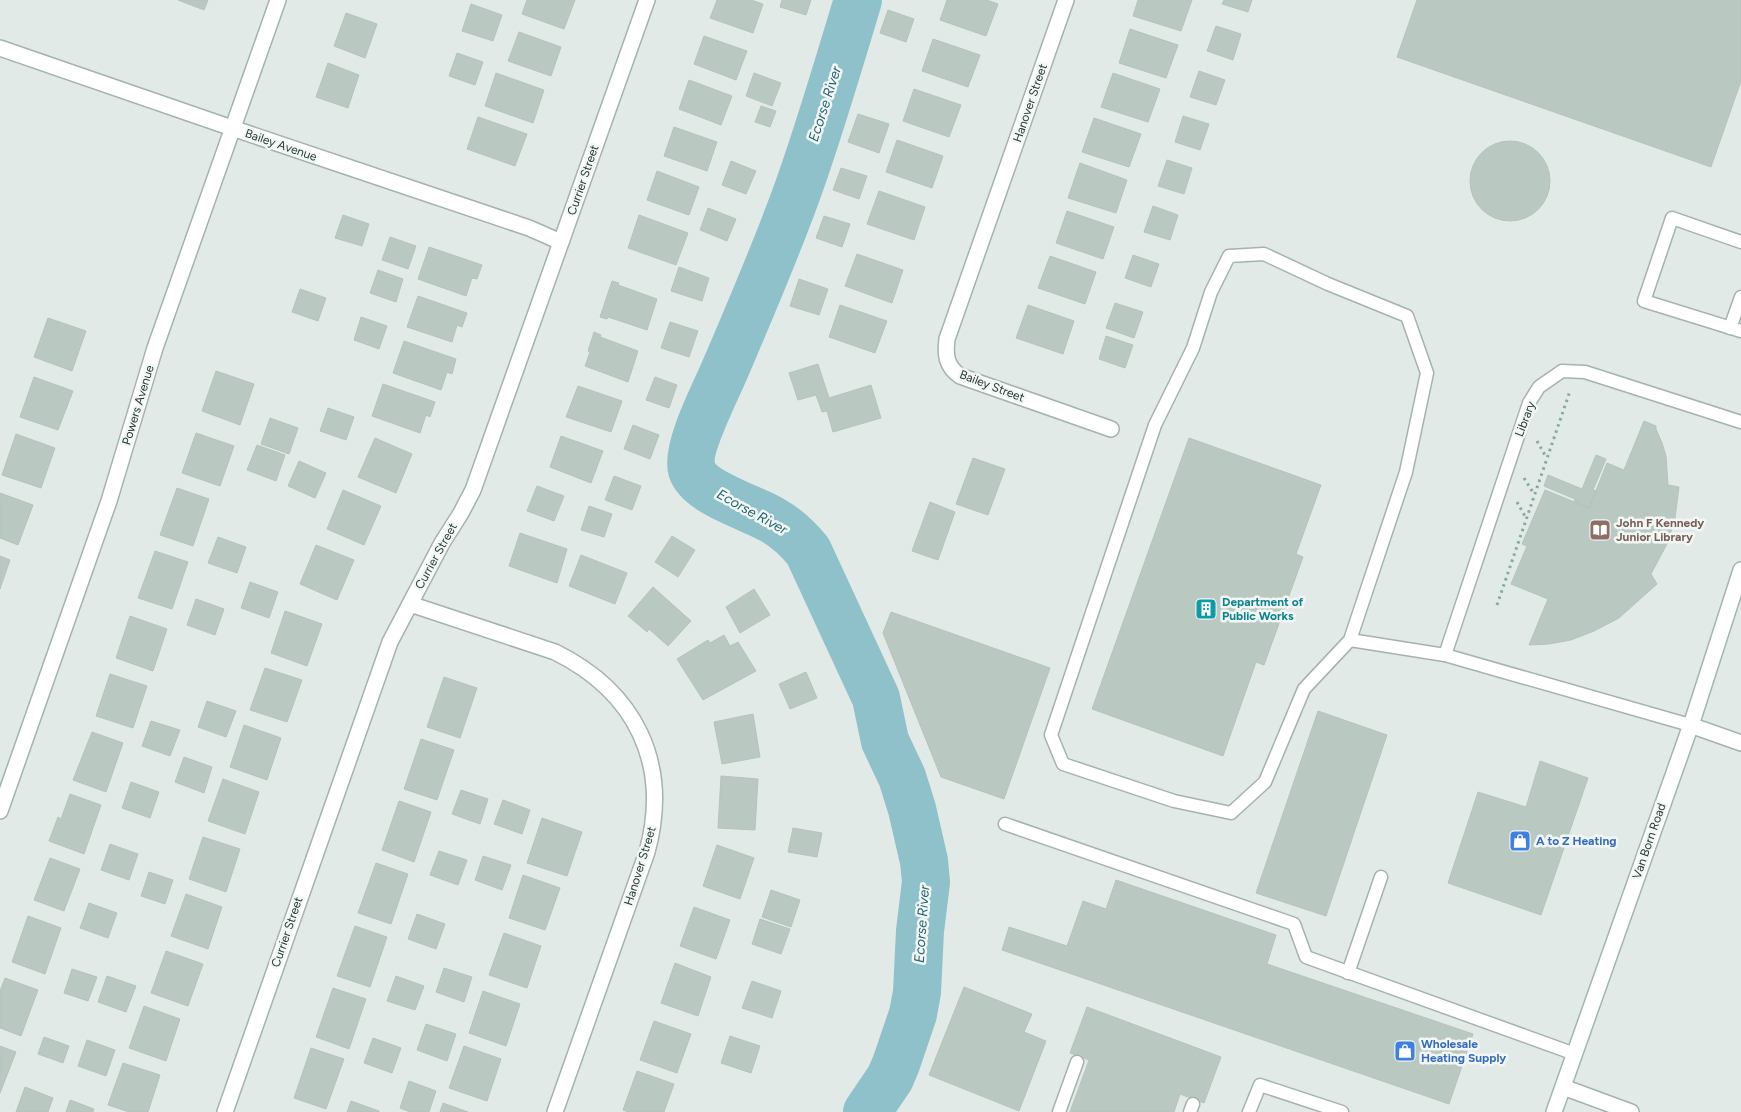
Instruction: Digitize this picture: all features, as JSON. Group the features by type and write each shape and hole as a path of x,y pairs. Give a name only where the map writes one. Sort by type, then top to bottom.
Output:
{"street":[{"name":"Powers Avenue","path":"0,811 109,501 155,348 278,0"},
{"name":"Currier Street","path":"224,1112 387,651 442,543 461,514 473,490 647,0"},
{"name":"Hanover Street","path":"994,206 1066,0"},
{"name":"Bailey Avenue","path":"0,48 530,228 561,242"},
{"name":"Bailey Street","path":"994,206 947,339 945,353 948,362 953,371 969,380 1111,429"},
{"name":"Van Born Road","path":"1554,1112 1690,725 1741,570"},
{"name":"Hanover Street","path":"410,604 555,652 574,662 598,678 613,692 627,709 643,740 653,775 655,810 652,831 647,852 556,1112"},
{"path":"1690,725 1741,743"},
{"path":"1563,1087 1631,1112"}],"lane":[{"path":"1741,242 1672,218 1644,301 1736,330 1741,298"},
{"path":"1264,254 1328,284 1407,316 1427,373 1406,472 1350,640 1304,689 1265,782 1231,813 1174,802 1063,764 1051,735 1155,425 1193,348 1211,292 1229,256 1264,254"},
{"name":"Library","path":"1445,655 1529,403 1540,387 1562,371 1584,372 1741,422"},
{"path":"1350,640 1445,655 1690,725"},
{"path":"1004,824 1294,924 1306,957 1575,1054"},
{"path":"1348,973 1381,877"},
{"path":"1059,1112 1077,1062"},
{"path":"1249,1112 1260,1085 1342,1112"}],"path":[{"path":"1497,605 1571,388"},
{"path":"1543,451 1547,458"},
{"path":"1530,488 1534,494"},
{"path":"1523,512 1526,518"}],"building":[{"path":"178,0 208,0 204,10"},
{"path":"527,0 575,0 564,29 522,14"},
{"path":"717,0 751,0 763,4 753,33 710,18"},
{"path":"782,0 811,0 806,15 780,7"},
{"path":"947,0 987,0 998,4 986,36 940,20"},
{"path":"1138,0 1192,0 1181,31 1133,16"},
{"path":"1224,0 1252,0 1248,12 1222,4"},
{"path":"1417,0 1741,0 1741,81 1711,167 1397,57"},
{"path":"471,4 502,15 493,41 462,31"},
{"path":"888,10 914,19 906,42 880,33"},
{"path":"346,13 377,24 365,58 334,46"},
{"path":"1216,26 1241,34 1233,60 1207,51"},
{"path":"1130,29 1178,45 1166,78 1119,63"},
{"path":"519,32 561,47 551,76 508,61"},
{"path":"704,36 747,51 736,80 694,64"},
{"path":"933,39 980,55 968,87 922,71"},
{"path":"457,53 483,62 475,85 449,76"},
{"path":"328,63 359,75 348,108 316,97"},
{"path":"1199,71 1225,80 1216,105 1190,97"},
{"path":"496,73 544,90 533,123 485,106"},
{"path":"754,73 781,83 772,106 746,96"},
{"path":"1113,73 1160,89 1148,122 1101,107"},
{"path":"689,80 732,96 721,125 679,109"},
{"path":"914,89 961,105 949,137 903,121"},
{"path":"761,106 776,111 770,127 755,122"},
{"path":"858,114 889,124 879,153 848,142"},
{"path":"1183,116 1209,124 1200,150 1175,142"},
{"path":"478,117 527,134 515,166 467,149"},
{"path":"1094,118 1141,134 1129,167 1082,152"},
{"path":"674,127 717,142 707,171 664,156"},
{"path":"897,140 943,156 932,188 886,172"},
{"path":"1502,141 1518,141 1539,152 1550,173 1550,189 1539,210 1518,221 1502,221 1488,215 1476,203 1470,189 1470,173 1476,159 1488,147"},
{"path":"1167,160 1192,168 1184,194 1158,186"},
{"path":"731,161 756,171 746,194 722,185"},
{"path":"1080,163 1127,180 1116,213 1068,198"},
{"path":"841,168 867,176 859,199 833,190"},
{"path":"657,171 699,187 689,215 647,200"},
{"path":"879,191 925,207 914,240 867,224"},
{"path":"1153,206 1178,215 1170,240 1144,232"},
{"path":"708,208 736,219 727,241 700,230"},
{"path":"1067,211 1114,227 1103,259 1056,243"},
{"path":"343,215 369,224 362,246 335,238"},
{"path":"639,215 688,233 676,265 628,248"},
{"path":"824,216 850,224 842,247 816,238"},
{"path":"390,237 416,246 408,269 382,260"},
{"path":"429,247 482,265 477,279 472,278 466,296 418,279"},
{"path":"857,254 903,270 892,303 845,286"},
{"path":"1133,255 1159,264 1151,287 1125,278"},
{"path":"1050,256 1096,272 1085,304 1038,288"},
{"path":"679,267 709,278 702,301 671,291"},
{"path":"378,270 403,279 396,302 370,293"},
{"path":"799,279 828,289 819,315 790,306"},
{"path":"612,281 657,299 647,330 608,317 607,319 600,317"},
{"path":"300,289 326,298 318,321 292,312"},
{"path":"418,296 467,313 462,327 457,325 452,342 407,327"},
{"path":"1115,303 1143,312 1134,338 1106,328"},
{"path":"840,305 887,321 875,353 829,337"},
{"path":"1028,305 1074,321 1063,354 1016,338"},
{"path":"361,317 387,326 379,349 354,340"},
{"path":"48,318 86,331 72,371 34,357"},
{"path":"670,322 698,331 689,357 661,348"},
{"path":"594,332 601,335 600,337 638,351 628,382 585,366"},
{"path":"1106,336 1133,345 1125,368 1099,359"},
{"path":"404,341 456,359 452,374 447,372 441,390 393,373"},
{"path":"818,364 829,398 871,385 881,418 833,432 827,411 822,412 816,395 798,400 789,373"},
{"path":"216,371 254,384 240,425 202,411"},
{"path":"34,377 73,391 58,430 20,417"},
{"path":"655,377 677,385 669,408 646,400"},
{"path":"383,384 435,402 430,417 426,415 420,433 372,416"},
{"path":"578,386 622,401 611,432 566,417"},
{"path":"328,408 354,417 346,440 320,431"},
{"path":"270,418 298,428 289,454 261,444"},
{"name":"John F Kennedy Junior Library","path":"1644,421 1656,426 1666,456 1668,485 1679,487 1675,518 1668,542 1651,574 1657,584 1619,618 1594,631 1571,640 1529,645 1548,599 1511,584 1527,546 1522,544 1545,490 1589,508 1607,463 1624,470"},
{"path":"633,425 659,435 650,459 624,449"},
{"path":"196,433 234,446 220,486 182,473"},
{"path":"16,434 55,448 41,488 2,475"},
{"path":"561,436 603,451 591,483 550,467"},
{"path":"375,438 412,454 396,493 358,477"},
{"name":"Department of Public Works","path":"1189,438 1321,485 1296,554 1303,557 1264,665 1256,662 1223,756 1092,709"},
{"path":"257,445 285,455 276,481 247,470"},
{"path":"1596,455 1606,459 1593,490 1596,491 1589,508 1574,502 1575,499 1544,486 1548,475 1582,489"},
{"path":"973,458 1005,469 988,515 956,504"},
{"path":"299,461 326,473 315,498 288,486"},
{"path":"614,476 641,486 632,510 605,500"},
{"path":"537,486 564,496 554,521 527,511"},
{"path":"177,488 209,499 193,546 160,535"},
{"path":"343,490 381,506 364,545 327,529"},
{"path":"0,493 33,505 18,545 0,538"},
{"path":"930,502 955,512 938,560 912,551"},
{"path":"589,506 612,514 604,537 581,530"},
{"path":"520,533 567,549 557,583 509,566"},
{"path":"672,536 695,550 678,577 655,562"},
{"path":"218,537 246,547 237,573 208,563"},
{"path":"316,545 354,560 337,600 300,584"},
{"path":"155,551 188,562 172,609 138,598"},
{"path":"581,555 627,573 615,604 569,586"},
{"path":"0,556 10,560 0,589"},
{"path":"250,582 278,592 269,618 241,608"},
{"path":"653,587 691,621 668,646 649,629 647,632 628,616"},
{"path":"754,589 770,615 740,633 726,607"},
{"path":"196,599 224,609 215,635 187,625"},
{"path":"285,611 322,624 307,666 271,653"},
{"path":"891,612 1050,668 1004,799 941,777 883,633"},
{"path":"130,616 167,629 153,671 116,658"},
{"path":"724,635 730,646 738,642 756,671 703,700 677,659 708,640 710,643"},
{"path":"265,668 302,680 287,722 250,710"},
{"path":"806,672 817,698 790,709 779,684"},
{"path":"110,674 147,686 133,728 96,716"},
{"path":"444,677 477,688 460,738 427,727"},
{"path":"207,701 236,711 226,737 198,727"},
{"path":"1318,711 1387,735 1326,916 1256,893"},
{"path":"753,714 760,757 722,764 714,722"},
{"path":"151,721 180,730 170,756 142,746"},
{"path":"244,725 281,738 267,780 230,767"},
{"path":"92,732 123,743 106,792 73,780"},
{"path":"421,739 454,750 437,800 404,789"},
{"path":"184,757 212,767 204,793 175,782"},
{"path":"1540,761 1588,778 1541,915 1448,883 1478,792 1526,807"},
{"path":"721,776 758,779 755,830 718,828"},
{"path":"223,779 259,792 245,834 208,821"},
{"path":"131,782 159,792 150,818 122,808"},
{"path":"461,790 488,799 480,824 452,814"},
{"path":"70,794 101,805 84,854 49,841 58,817 61,819"},
{"path":"503,800 530,810 522,834 494,824"},
{"path":"399,801 431,812 414,862 382,850"},
{"path":"542,818 582,832 567,876 527,863"},
{"path":"793,828 822,833 817,857 788,852"},
{"path":"203,837 240,849 226,892 189,879"},
{"path":"110,844 138,854 129,880 101,870"},
{"path":"717,845 754,858 740,899 703,886"},
{"path":"439,851 467,860 458,885 430,875"},
{"path":"483,856 511,865 502,890 475,880"},
{"path":"50,858 80,869 64,911 34,900"},
{"path":"376,863 408,874 391,924 358,913"},
{"path":"149,872 173,880 165,904 141,896"},
{"path":"523,875 560,888 545,930 509,918"},
{"path":"1116,880 1276,935 1267,964 1473,1034 1449,1104 1002,950 1009,927 1067,946 1083,901 1106,909"},
{"path":"771,890 800,900 791,927 762,917"},
{"path":"186,894 222,907 208,949 171,936"},
{"path":"89,903 117,913 108,938 80,928"},
{"path":"694,907 730,920 716,959 680,946"},
{"path":"417,914 445,924 436,949 408,939"},
{"path":"28,916 61,928 45,974 12,962"},
{"path":"760,919 790,929 781,954 752,944"},
{"path":"355,926 387,937 370,987 337,976"},
{"path":"504,933 541,946 527,988 489,975"},
{"path":"166,951 203,964 188,1006 151,993"},
{"path":"675,963 711,977 698,1016 661,1003"},
{"path":"444,968 472,977 464,1002 436,992"},
{"path":"72,969 97,977 88,1001 64,993"},
{"path":"107,976 136,986 126,1012 98,1002"},
{"path":"396,976 424,986 415,1010 387,1001"},
{"path":"5,978 38,990 21,1036 0,1028 0,991"},
{"path":"752,981 781,991 772,1018 742,1008"},
{"path":"964,987 1032,1014 1024,1032 1046,1041 1019,1111 929,1075"},
{"path":"333,988 366,999 349,1049 316,1037"},
{"path":"483,991 520,1004 506,1046 469,1033"},
{"path":"144,1006 180,1019 166,1061 129,1048"},
{"path":"1087,1007 1221,1057 1204,1103 1180,1094 1174,1112 1070,1112 1089,1060 1070,1053"},
{"path":"654,1021 691,1034 677,1073 640,1060"},
{"path":"426,1024 456,1034 447,1061 417,1050"},
{"path":"730,1036 760,1046 751,1073 721,1063"},
{"path":"44,1037 69,1046 63,1063 38,1054"},
{"path":"373,1038 401,1048 392,1073 364,1063"},
{"path":"87,1040 115,1050 106,1076 78,1066"},
{"path":"0,1046 16,1052 0,1093"},
{"path":"464,1046 501,1059 487,1101 449,1088"},
{"path":"311,1048 344,1059 326,1109 294,1098"},
{"path":"123,1063 160,1075 148,1112 129,1112 108,1105"},
{"path":"637,1071 674,1084 664,1112 628,1112 623,1110"},
{"path":"409,1081 436,1091 429,1112 410,1112 400,1108"},
{"path":"25,1087 53,1098 48,1112 16,1112"},
{"path":"70,1100 94,1109 93,1112 66,1112"},
{"path":"351,1101 379,1111 379,1112 347,1112"},
{"path":"443,1103 468,1112 440,1112"}],"waterway":[{"name":"Ecorse River","path":"858,0 824,113 793,205 703,419 697,434 691,460 692,470 697,479 705,486 728,500 779,524 792,534 808,551 876,698 885,741 902,777 912,809 924,861 926,882 920,931 917,992 913,1014 896,1064 890,1078 867,1112"}],"place":[{"name":"John F Kennedy Junior Library","path":"1600,530"},
{"name":"Department of Public Works","path":"1206,609"},
{"name":"A to Z Heating","path":"1520,841"},
{"name":"Wholesale Heating Supply","path":"1405,1051"}]}
